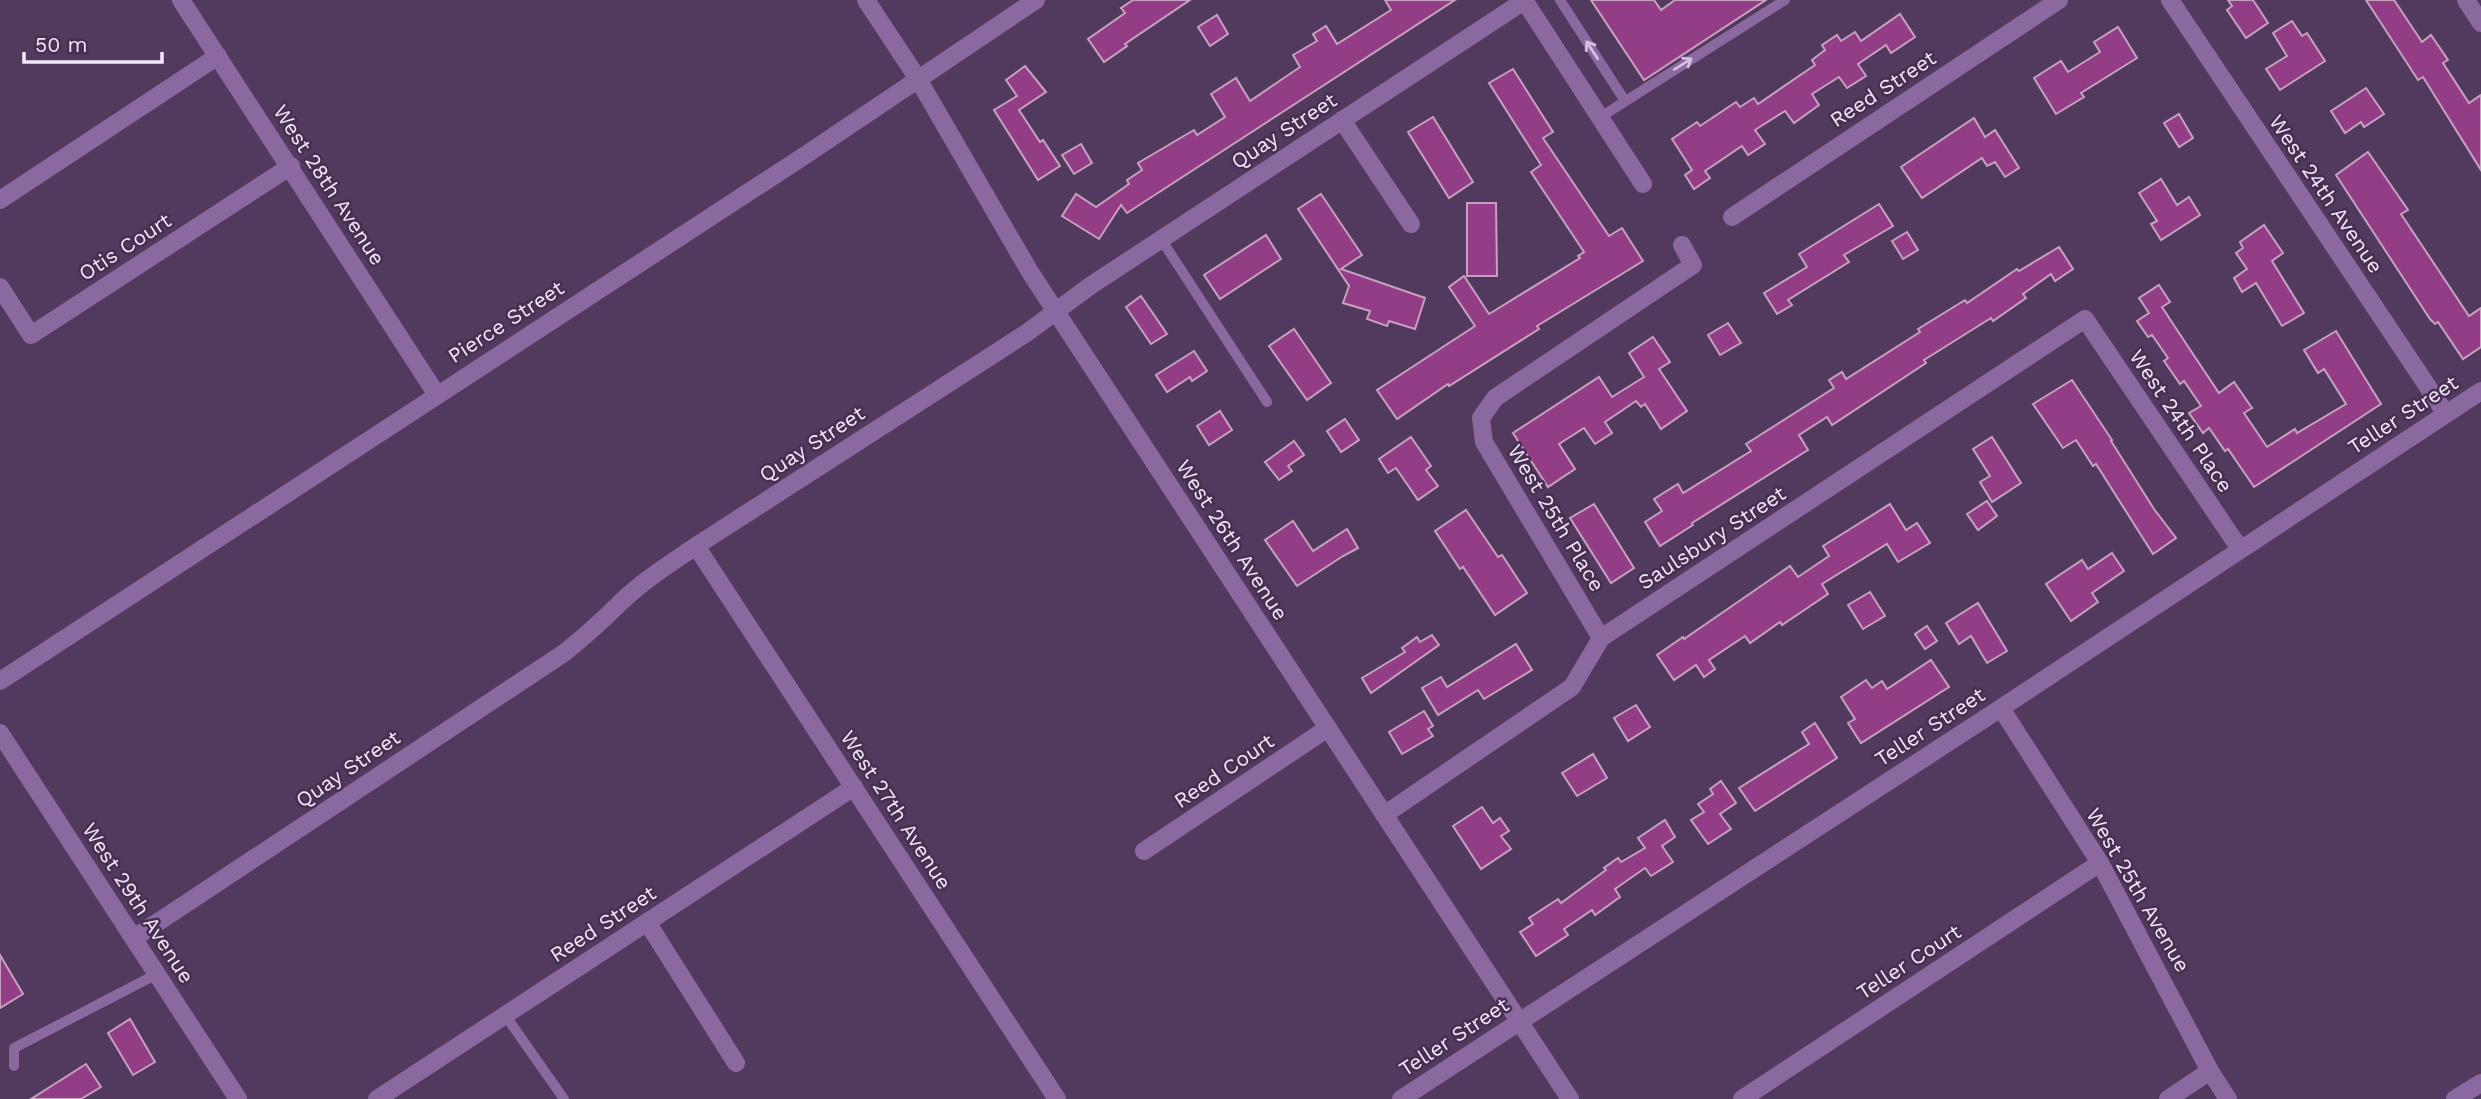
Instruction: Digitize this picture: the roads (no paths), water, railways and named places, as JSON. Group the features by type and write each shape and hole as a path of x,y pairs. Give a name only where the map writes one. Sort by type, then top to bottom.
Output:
{"street":[{"name":"West 28th Avenue","path":"181,0 437,395"},
{"name":"West 26th Avenue","path":"866,0 918,79 1009,239 1570,1099"},
{"name":"Pierce Street","path":"0,681 807,155 1036,0"},
{"path":"1524,0 1643,184"},
{"name":"Quay Street","path":"134,938 564,653 649,578 696,546 1028,332 1090,286 1524,0"},
{"name":"Reed Street","path":"1732,217 2059,0"},
{"name":"West 24th Avenue","path":"2169,0 2446,414"},
{"path":"2466,0 2481,23"},
{"path":"0,200 218,55"},
{"path":"1342,120 1411,224"},
{"name":"Otis Court","path":"0,287 31,335 290,166"},
{"name":"West 25th Place","path":"1601,638 1484,442 1481,418 1495,398 1693,265 1682,245"},
{"name":"West 24th Place","path":"2085,318 2240,549"},
{"name":"Saulsbury Street","path":"1384,815 1572,687 1601,638 2085,318"},
{"name":"Teller Street","path":"1401,1099 2481,391"},
{"name":"West 27th Avenue","path":"696,546 1057,1099"},
{"name":"West 25th Avenue","path":"2001,708 2100,863 2210,1071 2228,1099"},
{"name":"Reed Court","path":"1144,851 1328,728"},
{"name":"West 29th Avenue","path":"0,733 238,1099"},
{"name":"Reed Street","path":"377,1099 854,786"},
{"name":"Teller Court","path":"1742,1099 2100,863"},
{"path":"647,922 736,1063"},
{"path":"2168,1099 2210,1071"},
{"path":"2455,1099 2481,1083"}],"lane":[{"path":"1560,0 1625,101"},
{"path":"1599,118 1785,0"},
{"path":"1161,239 1267,402"},
{"path":"14,1066 14,1048 157,974"},
{"path":"505,1015 564,1099"}]}
